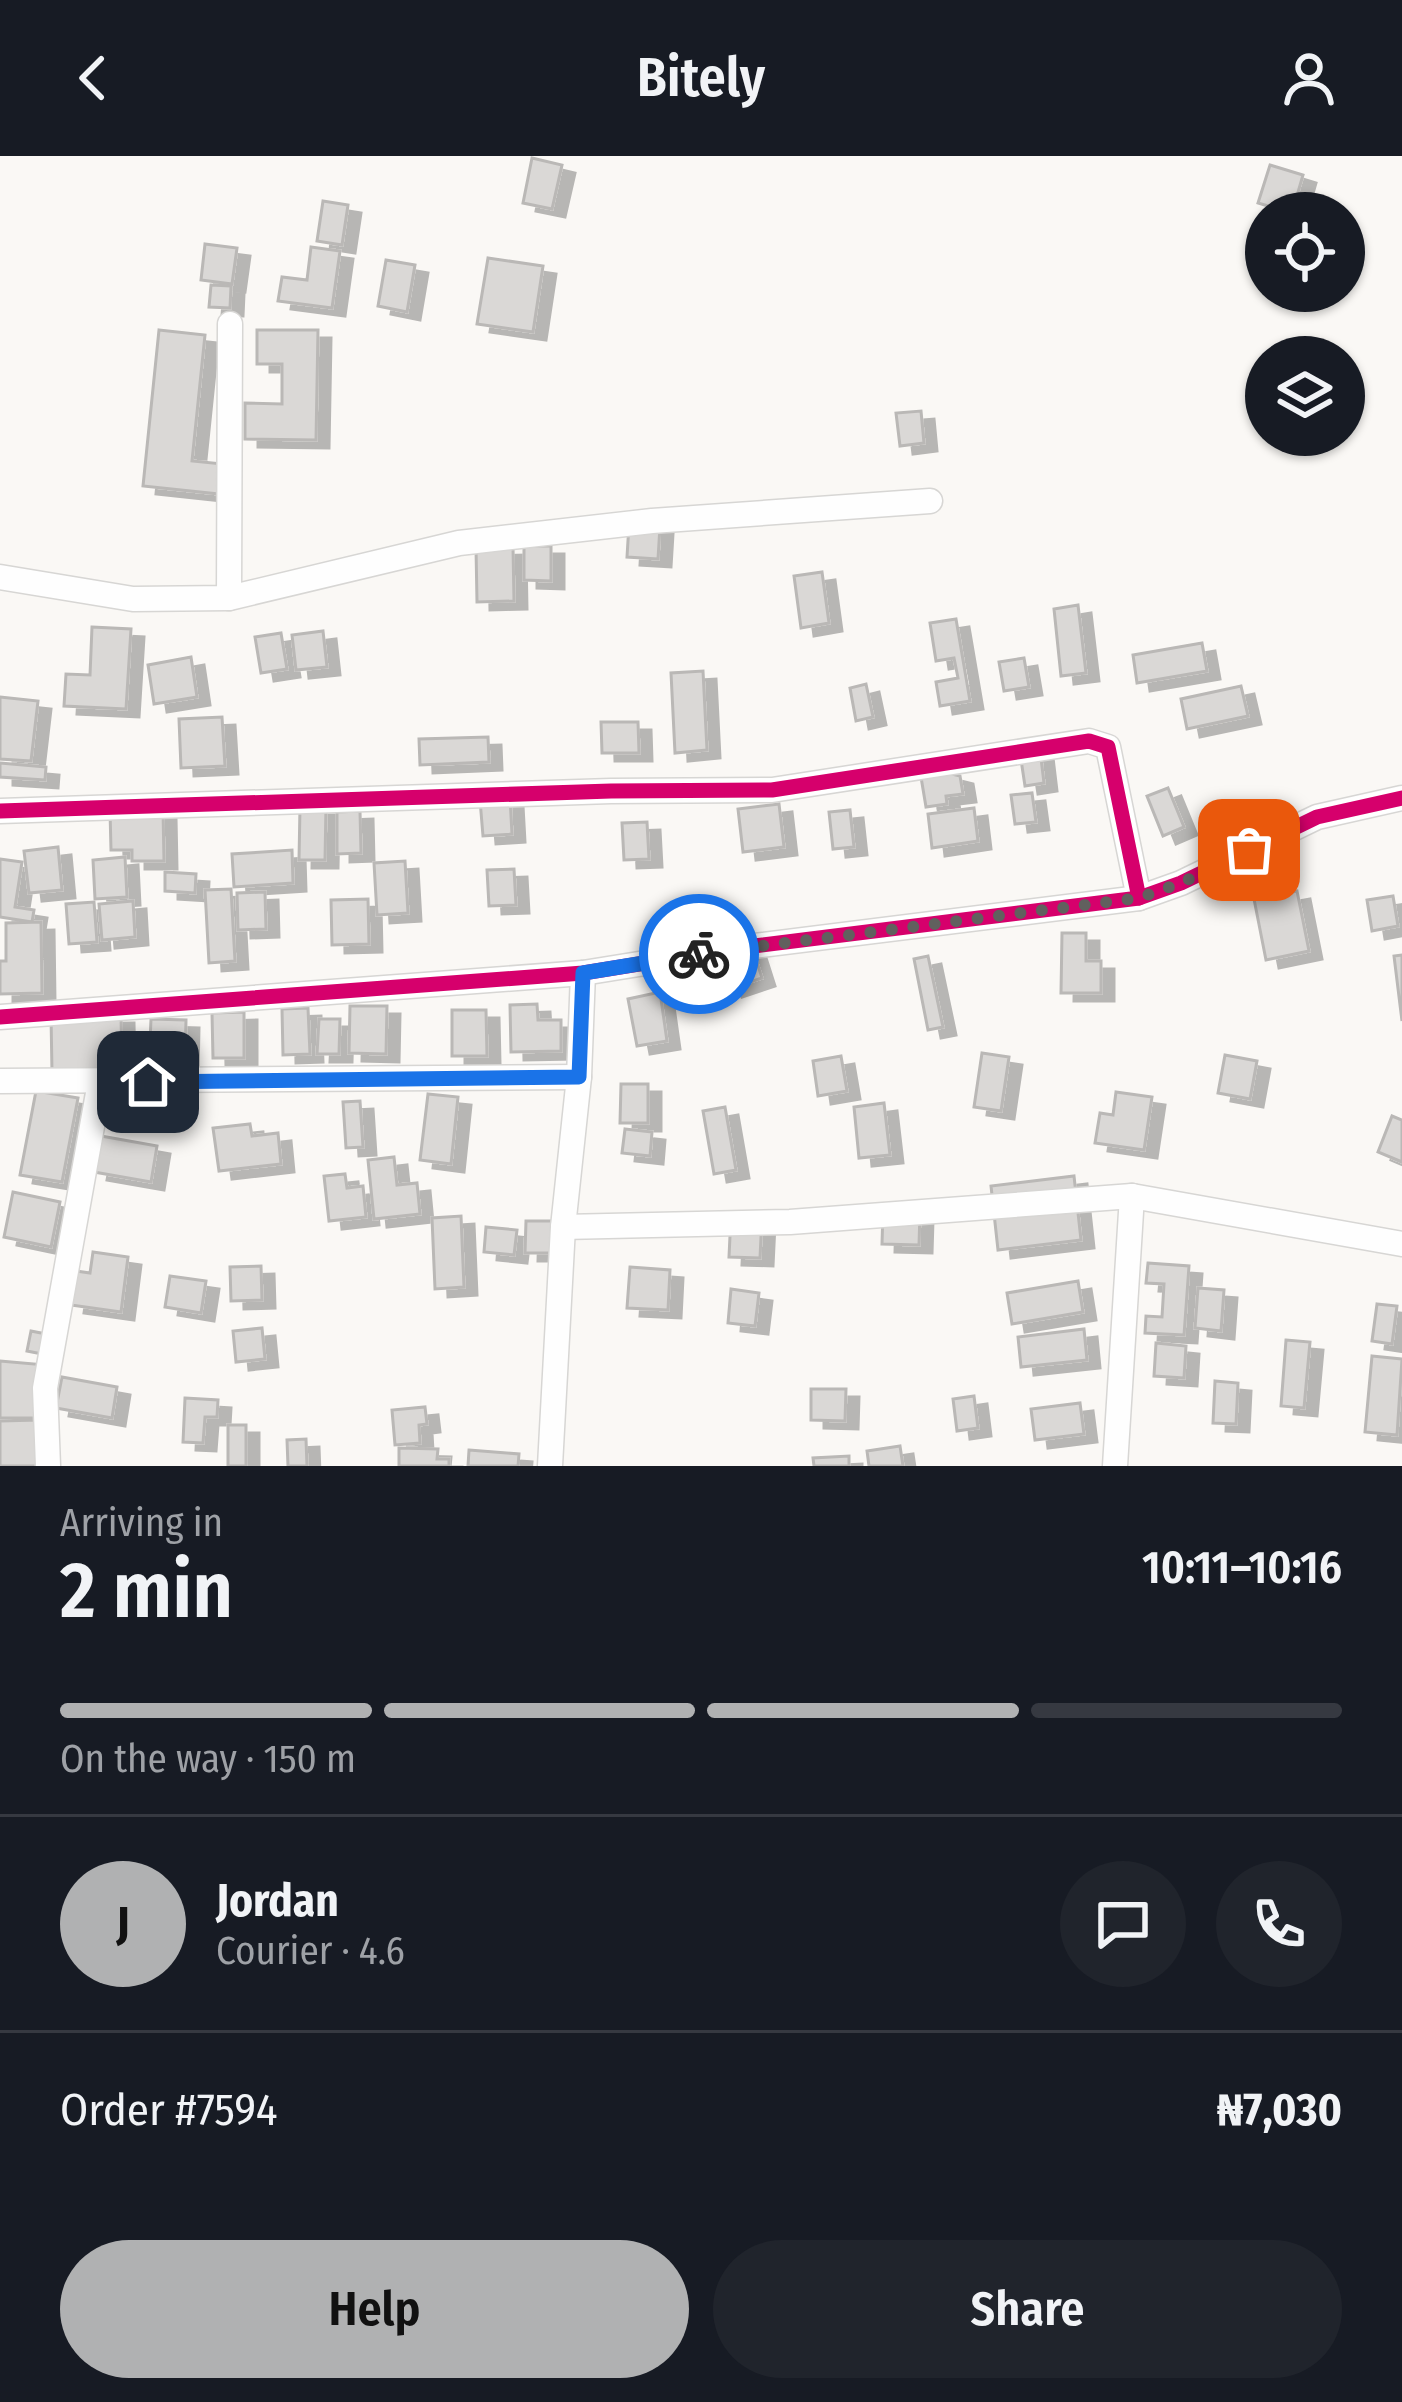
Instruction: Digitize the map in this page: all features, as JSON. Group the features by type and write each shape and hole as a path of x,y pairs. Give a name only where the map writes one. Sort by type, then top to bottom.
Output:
{"street":[{"path":"229,598 230,324"},
{"path":"0,577 134,599 229,598 459,543 652,521 930,501"},
{"path":"0,811 772,790 1089,741 1108,747 1139,898"},
{"path":"0,1017 583,973 739,948 1139,898 1181,883 1317,817 1402,798"},
{"path":"550,1466 583,973"},
{"path":"0,1081 579,1077"},
{"path":"48,1466 45,1388 100,1082"},
{"path":"563,1227 790,1222 1132,1196 1402,1244"},
{"path":"1115,1466 1132,1196"}],"building":[{"path":"532,158 562,165 552,209 523,203"},
{"path":"1270,165 1303,175 1298,192 1261,192"},
{"path":"323,201 348,205 342,245 317,241"},
{"path":"205,244 237,248 232,284 201,280"},
{"path":"311,247 340,251 332,308 278,301 282,277 307,280"},
{"path":"488,258 543,266 533,332 477,324"},
{"path":"386,260 415,265 407,312 378,306"},
{"path":"211,285 231,286 230,308 209,307"},
{"path":"159,330 205,335 192,461 223,464 219,494 143,486"},
{"path":"257,330 318,330 316,440 245,439 245,403 282,404 282,364 257,364"},
{"path":"921,411 924,443 900,446 896,413"},
{"path":"629,524 660,526 658,559 627,557"},
{"path":"524,546 551,546 551,581 524,580"},
{"path":"513,547 514,601 477,602 476,548"},
{"path":"822,572 829,623 801,628 794,576"},
{"path":"1078,605 1086,673 1061,676 1054,609"},
{"path":"956,619 970,701 940,706 936,682 958,678 954,658 936,661 930,623"},
{"path":"92,627 131,629 126,709 64,706 66,674 90,675"},
{"path":"323,631 327,667 296,670 292,635"},
{"path":"281,633 287,669 261,673 255,637"},
{"path":"1202,643 1207,671 1137,683 1133,655"},
{"path":"191,657 197,697 154,704 148,665"},
{"path":"1024,658 1029,687 1004,691 999,662"},
{"path":"703,671 707,750 675,753 671,673"},
{"path":"866,684 873,717 856,721 850,688"},
{"path":"1241,686 1248,716 1187,729 1181,699"},
{"path":"0,697 38,701 31,761 0,759"},
{"path":"222,717 225,766 181,768 179,719"},
{"path":"601,722 638,722 639,753 602,753"},
{"path":"488,737 489,762 420,765 419,739"},
{"path":"1040,750 1044,783 1025,786 1020,753"},
{"path":"0,763 46,767 45,780 0,777"},
{"path":"960,776 963,794 946,796 947,804 926,807 921,777"},
{"path":"1168,788 1184,827 1163,836 1147,796"},
{"path":"1032,793 1036,822 1015,824 1011,795"},
{"path":"510,798 512,834 483,836 480,800"},
{"path":"779,804 784,847 743,852 738,809"},
{"path":"300,807 326,807 325,860 299,860"},
{"path":"974,808 978,841 932,848 928,814"},
{"path":"163,810 164,861 132,861 132,850 111,850 110,811"},
{"path":"850,810 854,847 833,849 829,812"},
{"path":"360,811 361,853 337,854 337,812"},
{"path":"647,822 649,859 624,860 622,823"},
{"path":"58,847 62,890 29,893 24,851"},
{"path":"292,850 293,883 234,887 232,854"},
{"path":"125,857 127,897 95,899 93,860"},
{"path":"0,859 22,862 15,907 34,910 32,922 0,917"},
{"path":"405,861 408,913 377,915 374,863"},
{"path":"514,869 516,905 489,906 487,870"},
{"path":"165,872 196,874 195,893 165,891"},
{"path":"231,889 235,961 209,963 205,890"},
{"path":"1297,891 1309,951 1266,960 1254,899"},
{"path":"265,892 266,929 238,930 237,893"},
{"path":"1393,896 1398,926 1372,931 1367,900"},
{"path":"368,899 369,944 332,945 331,900"},
{"path":"133,901 135,937 102,940 99,904"},
{"path":"94,902 97,942 69,944 66,904"},
{"path":"41,922 42,993 0,994 6,923"},
{"path":"1062,933 1086,933 1086,961 1101,961 1101,993 1061,993"},
{"path":"753,950 762,978 729,989 720,960"},
{"path":"1402,955 1402,1021 1394,956"},
{"path":"928,956 943,1027 928,1030 914,959"},
{"path":"660,992 667,1041 637,1046 628,999"},
{"path":"537,1004 538,1020 561,1020 561,1051 511,1052 510,1005"},
{"path":"350,1006 387,1006 386,1054 349,1053"},
{"path":"308,1008 310,1054 283,1055 282,1009"},
{"path":"452,1010 486,1010 487,1056 452,1056"},
{"path":"244,1012 244,1058 213,1058 212,1013"},
{"path":"121,1015 122,1071 52,1072 51,1016"},
{"path":"151,1019 186,1020 185,1065 149,1064"},
{"path":"319,1019 340,1019 339,1054 317,1054"},
{"path":"982,1053 1009,1057 1001,1111 974,1107"},
{"path":"1225,1055 1257,1061 1250,1099 1218,1093"},
{"path":"841,1056 847,1091 818,1096 813,1061"},
{"path":"621,1084 648,1084 648,1123 620,1123"},
{"path":"36,1091 78,1098 62,1182 20,1175"},
{"path":"1116,1092 1152,1097 1144,1150 1095,1143 1100,1113 1113,1115"},
{"path":"428,1094 458,1097 451,1164 420,1160"},
{"path":"360,1101 363,1147 346,1148 343,1102"},
{"path":"884,1103 890,1155 859,1158 854,1107"},
{"path":"725,1107 736,1170 714,1174 703,1111"},
{"path":"1392,1116 1402,1120 1402,1162 1378,1152"},
{"path":"250,1124 252,1136 278,1133 281,1164 219,1171 213,1128"},
{"path":"625,1129 652,1132 650,1156 622,1153"},
{"path":"101,1136 157,1146 151,1182 94,1172"},
{"path":"394,1157 397,1185 417,1183 420,1214 374,1219 368,1160"},
{"path":"345,1174 347,1188 363,1186 366,1217 329,1221 324,1176"},
{"path":"1074,1176 1081,1240 998,1250 991,1186"},
{"path":"13,1192 60,1202 51,1247 4,1237"},
{"path":"883,1211 920,1212 919,1245 882,1244"},
{"path":"731,1215 762,1216 760,1258 729,1257"},
{"path":"461,1216 464,1287 435,1289 432,1218"},
{"path":"526,1221 553,1221 552,1253 525,1253"},
{"path":"486,1227 517,1230 514,1255 484,1252"},
{"path":"93,1252 128,1257 121,1312 71,1305 76,1271 90,1273"},
{"path":"1148,1263 1189,1266 1184,1335 1145,1333 1146,1316 1162,1317 1164,1284 1146,1283"},
{"path":"261,1266 262,1300 231,1301 230,1267"},
{"path":"630,1267 670,1270 668,1310 627,1308"},
{"path":"170,1276 206,1281 201,1313 165,1307"},
{"path":"1078,1281 1083,1312 1012,1324 1007,1293"},
{"path":"1198,1288 1224,1290 1221,1331 1195,1328"},
{"path":"731,1289 759,1293 755,1326 728,1323"},
{"path":"1377,1304 1397,1306 1392,1344 1372,1341"},
{"path":"262,1328 265,1359 236,1362 233,1331"},
{"path":"1084,1329 1087,1360 1021,1367 1018,1337"},
{"path":"31,1331 46,1334 42,1354 27,1351"},
{"path":"1286,1340 1310,1342 1304,1408 1281,1406"},
{"path":"1156,1343 1186,1346 1184,1378 1154,1376"},
{"path":"1372,1356 1402,1359 1397,1435 1365,1432"},
{"path":"0,1361 46,1365 40,1418 0,1418"},
{"path":"62,1377 117,1387 112,1418 56,1408"},
{"path":"1215,1381 1238,1383 1236,1424 1213,1423"},
{"path":"811,1389 846,1389 845,1421 811,1420"},
{"path":"974,1396 978,1428 957,1431 953,1399"},
{"path":"185,1398 218,1400 217,1417 205,1417 203,1443 183,1442"},
{"path":"1080,1403 1084,1434 1035,1440 1031,1409"},
{"path":"425,1407 427,1424 419,1425 420,1443 395,1445 392,1410"},
{"path":"39,1420 41,1466 0,1466 0,1421"},
{"path":"228,1425 246,1425 246,1466 228,1466"},
{"path":"306,1439 307,1466 288,1466 287,1440"},
{"path":"900,1446 903,1466 869,1466 867,1451"},
{"path":"399,1448 438,1449 437,1459 449,1459 449,1466 399,1466"},
{"path":"469,1450 519,1454 518,1466 468,1466"},
{"path":"849,1456 849,1466 814,1466 813,1458"}],"cycle path":[{"path":"0,811 772,790 1089,741 1108,747 1139,898"},
{"path":"0,1017 583,973 738,948 1139,898 1181,883 1317,817 1402,798"}],"way so far":[{"path":"699,954 1139,898 1249,850"}],"route":[{"path":"148,1082 579,1077 583,973 699,954"}]}
